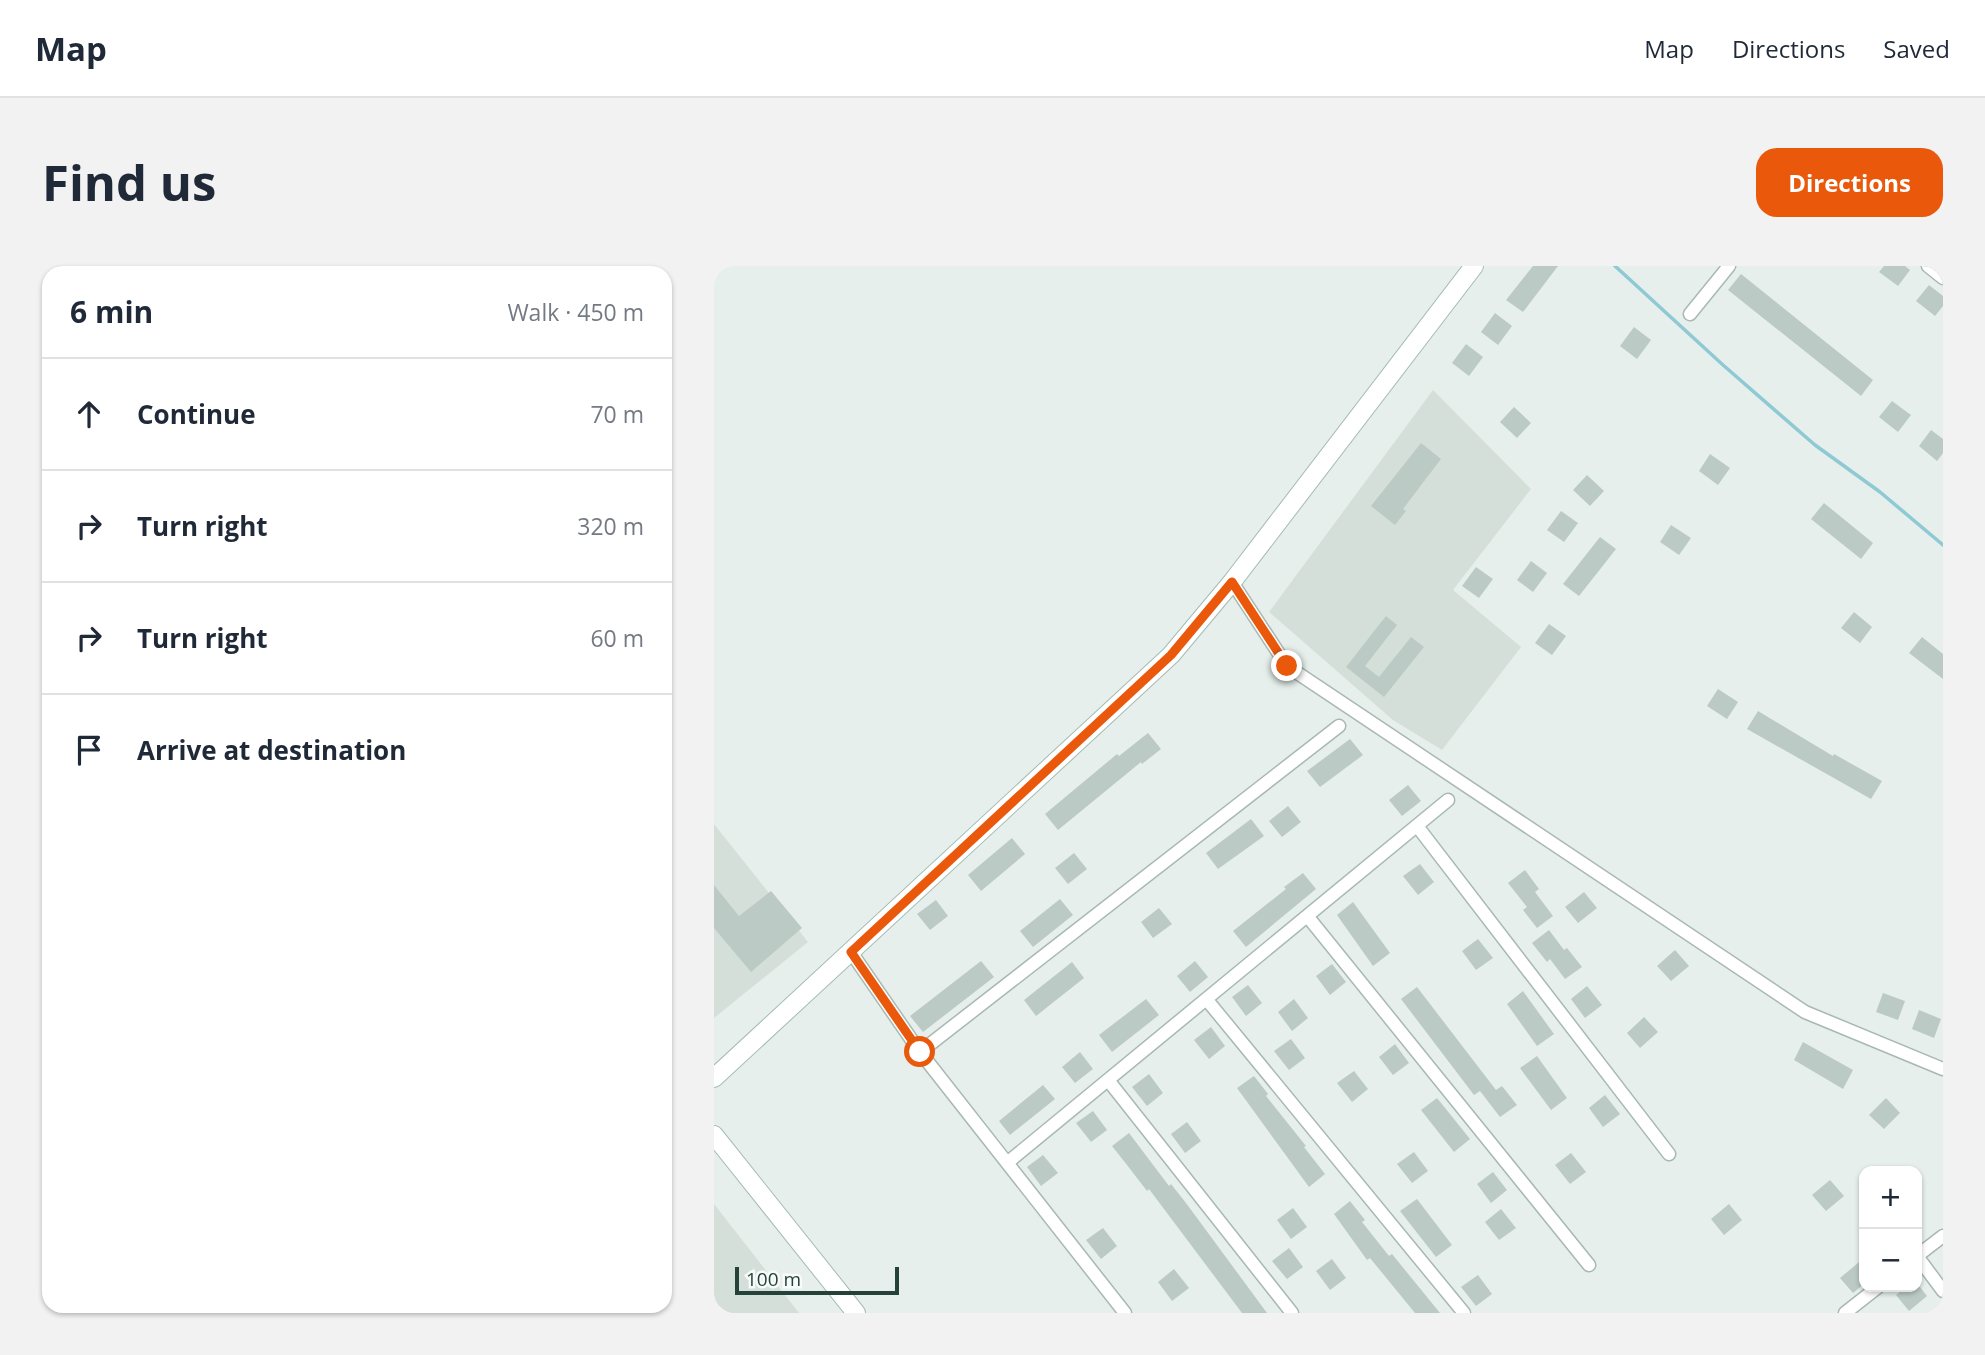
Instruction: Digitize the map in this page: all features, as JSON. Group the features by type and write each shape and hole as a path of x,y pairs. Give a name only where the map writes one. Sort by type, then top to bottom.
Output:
{"street":[{"path":"714,1078 1171,655 1232,582 1474,266"},
{"path":"1690,314 1729,266"},
{"path":"1928,266 1943,278"},
{"path":"1232,582 1287,666 1805,1012 1943,1069"},
{"path":"920,1052 1339,726"},
{"path":"1007,1163 1448,800"},
{"path":"1417,826 1669,1154"},
{"path":"1308,917 1588,1265"},
{"path":"851,952 920,1052 1125,1313"},
{"path":"1207,1000 1464,1313"},
{"path":"1108,1080 1292,1313"},
{"path":"714,1135 856,1313"},
{"path":"1943,1236 1917,1256 1943,1291"},
{"path":"1844,1313 1871,1292"}],"shaded area":[{"path":"1433,390 1531,489 1453,590 1521,647 1442,750 1393,720 1269,612"},
{"path":"714,824 808,942 714,1018"},
{"path":"714,1204 799,1313 714,1313"}],"building":[{"path":"1533,266 1558,266 1523,312 1506,300"},
{"path":"1884,266 1905,266 1910,270 1898,286 1879,272"},
{"path":"1741,274 1873,380 1861,396 1728,290"},
{"path":"1929,285 1943,296 1943,306 1935,316 1916,301"},
{"path":"1495,313 1512,326 1498,345 1481,332"},
{"path":"1634,327 1651,340 1637,359 1620,346"},
{"path":"1466,344 1483,357 1469,376 1452,363"},
{"path":"1892,401 1911,415 1898,432 1879,417"},
{"path":"1514,407 1531,423 1517,438 1500,422"},
{"path":"1931,430 1943,439 1943,453 1937,461 1919,446"},
{"path":"1421,443 1441,459 1403,509 1406,511 1395,525 1371,506"},
{"path":"1710,454 1730,468 1718,485 1699,471"},
{"path":"1587,475 1604,491 1590,506 1573,490"},
{"path":"1824,503 1873,543 1861,559 1811,519"},
{"path":"1561,511 1578,523 1564,542 1547,530"},
{"path":"1671,525 1691,538 1679,555 1660,542"},
{"path":"1600,537 1616,549 1579,596 1563,584"},
{"path":"1531,561 1547,573 1533,592 1517,580"},
{"path":"1476,567 1493,579 1479,598 1462,586"},
{"path":"1854,612 1872,627 1860,643 1841,628"},
{"path":"1386,616 1397,625 1365,666 1379,677 1411,637 1424,647 1384,697 1346,667"},
{"path":"1549,624 1566,636 1552,655 1535,643"},
{"path":"1922,637 1943,654 1943,679 1909,653"},
{"path":"1718,689 1738,702 1727,719 1707,706"},
{"path":"1758,711 1833,756 1834,754 1882,781 1871,799 1747,729"},
{"path":"1148,733 1161,749 1142,764 1141,762 1058,830 1045,814 1117,754 1119,756"},
{"path":"1350,739 1363,755 1320,787 1307,771"},
{"path":"1408,785 1421,801 1402,816 1389,800"},
{"path":"1288,806 1301,822 1282,837 1269,821"},
{"path":"1251,819 1264,836 1218,869 1206,853"},
{"path":"1012,838 1025,854 981,891 968,875"},
{"path":"1074,853 1087,869 1068,884 1055,868"},
{"path":"1420,864 1434,882 1418,895 1403,876"},
{"path":"1525,870 1539,889 1535,892 1553,916 1537,928 1523,910 1527,907 1508,883"},
{"path":"1303,873 1316,889 1246,947 1233,931"},
{"path":"714,885 739,916 771,891 802,928 751,972 714,928"},
{"path":"1584,892 1597,908 1578,923 1565,907"},
{"path":"1060,899 1073,915 1033,947 1020,931"},
{"path":"936,900 948,916 930,930 917,914"},
{"path":"1353,902 1390,953 1373,966 1337,915"},
{"path":"1159,908 1172,924 1153,938 1141,922"},
{"path":"1549,930 1564,950 1567,948 1582,967 1565,979 1550,959 1547,962 1532,943"},
{"path":"1478,939 1493,958 1476,970 1462,951"},
{"path":"1675,950 1689,966 1671,981 1657,966"},
{"path":"981,961 994,977 923,1032 910,1016"},
{"path":"1195,961 1208,977 1190,992 1177,976"},
{"path":"1072,962 1084,978 1036,1016 1024,1000"},
{"path":"1332,964 1346,982 1330,995 1316,976"},
{"path":"1248,985 1262,1003 1246,1016 1232,997"},
{"path":"1587,986 1602,1005 1585,1018 1571,999"},
{"path":"1417,987 1496,1090 1502,1086 1517,1105 1500,1117 1480,1091 1474,1095 1401,999"},
{"path":"1523,991 1554,1034 1537,1046 1507,1004"},
{"path":"1883,993 1905,1001 1898,1020 1876,1012"},
{"path":"1146,999 1159,1015 1112,1052 1099,1035"},
{"path":"1294,999 1308,1018 1292,1031 1278,1012"},
{"path":"1919,1010 1941,1019 1934,1038 1912,1029"},
{"path":"1644,1017 1658,1032 1640,1048 1627,1033"},
{"path":"1211,1027 1225,1046 1209,1059 1194,1040"},
{"path":"1291,1039 1305,1058 1289,1070 1274,1051"},
{"path":"1803,1042 1853,1070 1843,1089 1794,1060"},
{"path":"1395,1044 1409,1063 1393,1075 1379,1057"},
{"path":"1080,1052 1093,1069 1075,1083 1062,1067"},
{"path":"1537,1056 1567,1098 1551,1110 1520,1068"},
{"path":"1354,1071 1368,1089 1352,1102 1337,1083"},
{"path":"1149,1074 1163,1093 1147,1106 1132,1087"},
{"path":"1254,1076 1325,1174 1309,1187 1237,1088"},
{"path":"1043,1085 1055,1099 1010,1135 999,1121"},
{"path":"1605,1095 1620,1114 1603,1127 1589,1108"},
{"path":"1437,1098 1470,1139 1454,1152 1421,1110"},
{"path":"1886,1098 1900,1113 1884,1129 1869,1115"},
{"path":"1093,1111 1107,1130 1091,1142 1076,1123"},
{"path":"1187,1122 1201,1141 1185,1153 1171,1134"},
{"path":"1129,1133 1169,1186 1171,1184 1186,1203 1267,1313 1242,1313 1149,1189 1147,1191 1112,1146"},
{"path":"1414,1152 1428,1171 1412,1183 1397,1164"},
{"path":"1571,1153 1586,1172 1570,1184 1555,1165"},
{"path":"1043,1155 1058,1173 1041,1186 1027,1167"},
{"path":"1493,1172 1507,1190 1491,1203 1477,1184"},
{"path":"1830,1180 1844,1196 1826,1211 1812,1195"},
{"path":"1417,1199 1452,1245 1436,1257 1400,1211"},
{"path":"1350,1201 1365,1220 1362,1222 1389,1256 1392,1254 1440,1313 1415,1313 1370,1258 1367,1260 1334,1214"},
{"path":"1729,1204 1742,1220 1724,1235 1711,1219"},
{"path":"1293,1208 1307,1227 1291,1239 1277,1220"},
{"path":"1501,1209 1516,1228 1499,1240 1485,1222"},
{"path":"1103,1228 1117,1246 1101,1259 1086,1240"},
{"path":"1289,1248 1303,1267 1287,1279 1272,1261"},
{"path":"1332,1259 1346,1278 1330,1290 1316,1271"},
{"path":"1859,1262 1859,1288 1853,1293 1840,1278"},
{"path":"1174,1269 1189,1288 1172,1301 1158,1282"},
{"path":"1478,1275 1492,1294 1476,1306 1461,1287"},
{"path":"1922,1290 1927,1296 1909,1311 1896,1295 1900,1292 1922,1292"}],"waterway":[{"path":"1615,266 1815,445 1880,492 1943,545"}],"route":[{"path":"920,1052 851,952 1171,655 1232,582 1287,666"}]}
